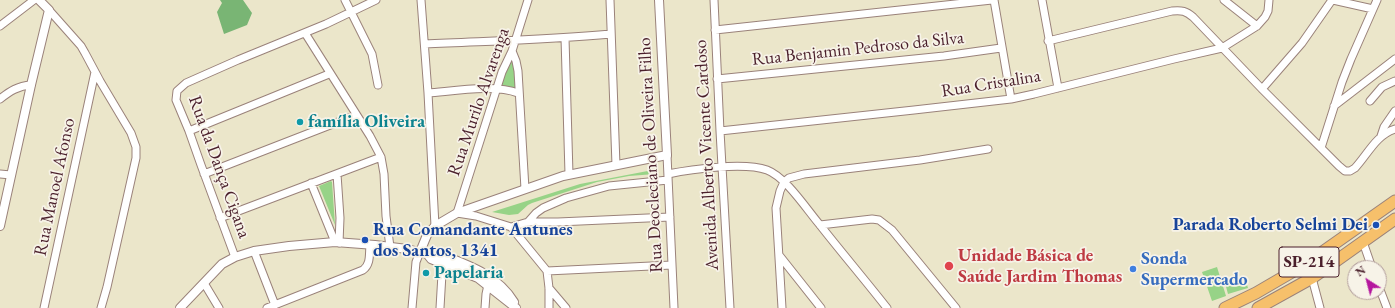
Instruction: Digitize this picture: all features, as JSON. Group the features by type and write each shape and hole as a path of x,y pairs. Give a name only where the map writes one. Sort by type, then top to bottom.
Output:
{"main road":[{"name":"SP-214","path":"1225,308 1256,293 1304,265 1395,202"},
{"name":"SP-214","path":"1258,308 1312,278 1395,219"}],"street":[{"path":"0,26 34,0"},
{"path":"39,0 81,46 131,133 136,147 136,158 101,308"},
{"path":"345,0 372,54 378,85"},
{"name":"Rua da Dança Cigana","path":"235,257 189,130 176,100 177,91 186,83 305,33 376,0"},
{"path":"421,0 425,44 435,226"},
{"name":"Rua Murilo Alvarenga","path":"457,213 502,72 512,51 528,0"},
{"path":"610,0 616,165"},
{"name":"Rua Deocleciano de Oliveira Filho","path":"659,0 674,308"},
{"name":"Avenida Alberto Vicente Cardoso","path":"714,0 730,308"},
{"path":"715,30 993,0 1011,99"},
{"path":"1042,0 1048,41 1058,88"},
{"path":"1224,0 1256,26"},
{"name":"Rua Cristalina","path":"720,131 816,122 1011,99 1034,94 1222,48 1256,26 1265,17 1268,11 1269,0"},
{"path":"1262,89 1302,43 1333,0 1373,9"},
{"path":"1322,148 1334,106 1351,59 1377,0"},
{"path":"0,226 49,10"},
{"path":"1048,41 1172,11 1182,10 1188,12 1334,162 1345,171 1350,171 1354,168 1381,136 1384,127 1395,112"},
{"path":"305,33 329,74 370,136 381,157 384,174 386,216 390,247"},
{"path":"425,44 565,38 611,34"},
{"path":"565,38 569,174"},
{"name":"Rua Benjamin Pedroso da Silva","path":"717,79 944,56 1001,48"},
{"path":"512,51 517,66 525,189"},
{"path":"1334,106 1395,58"},
{"name":"Rua Manoel Afonso","path":"44,308 95,72"},
{"path":"189,130 329,74"},
{"path":"1370,101 1382,87 1395,81"},
{"path":"0,99 16,88 31,85"},
{"path":"428,93 486,89 512,90 518,93"},
{"path":"204,174 356,115"},
{"path":"1381,136 1395,129"},
{"path":"782,308 776,208 784,182 794,175 920,160 988,149"},
{"path":"412,308 416,262 423,253 427,235 435,226 457,213 569,174 667,155"},
{"path":"220,218 381,157"},
{"path":"528,222 543,208 566,198 609,186 722,168 750,166 775,174 784,182 887,308"},
{"path":"0,174 4,173 11,175"},
{"path":"337,174 340,218 337,242"},
{"path":"311,184 337,242"},
{"path":"457,213 476,216 511,227 528,222 670,217"},
{"path":"820,225 872,219 879,220 892,230 956,308"},
{"path":"511,227 546,271 549,288 549,308"},
{"path":"180,308 222,264 235,257 254,251 337,242 390,247 423,253 434,252 486,274 501,285 510,295 517,308"},
{"path":"1363,242 1369,260"},
{"path":"254,251 271,307 363,270 367,267 370,245"},
{"path":"423,253 431,258 478,278 517,308"},
{"path":"779,255 821,308"},
{"path":"440,308 442,274 445,264"},
{"path":"546,271 672,264"},
{"path":"1304,265 1312,278 1320,308"},
{"path":"204,283 219,308"},
{"path":"485,308 488,285"},
{"path":"549,288 566,308"}],"green space":[{"path":"220,0 243,0 252,13 247,25 224,34 217,12 222,3"},
{"path":"513,60 516,90 499,87 505,72"},
{"path":"658,169 658,172 655,174 629,176 597,182 532,203 518,214 509,215 492,212 580,184"},
{"path":"331,181 332,182 335,225 319,186"},
{"path":"1217,267 1226,296 1212,301 1202,272"},
{"path":"1245,278 1248,288 1228,294 1225,283"}],"place":[{"name":"família Oliveira","path":"300,122"},
{"name":"Parada Roberto Selmi Dei","path":"1376,225"},
{"name":"Rua Comandante Antunes dos Santos, 1341","path":"365,240"},
{"name":"Unidade Básica de Saúde Jardim Thomas","path":"949,266"},
{"name":"Sonda Supermercado","path":"1133,269"},
{"name":"Papelaria","path":"426,273"}]}
